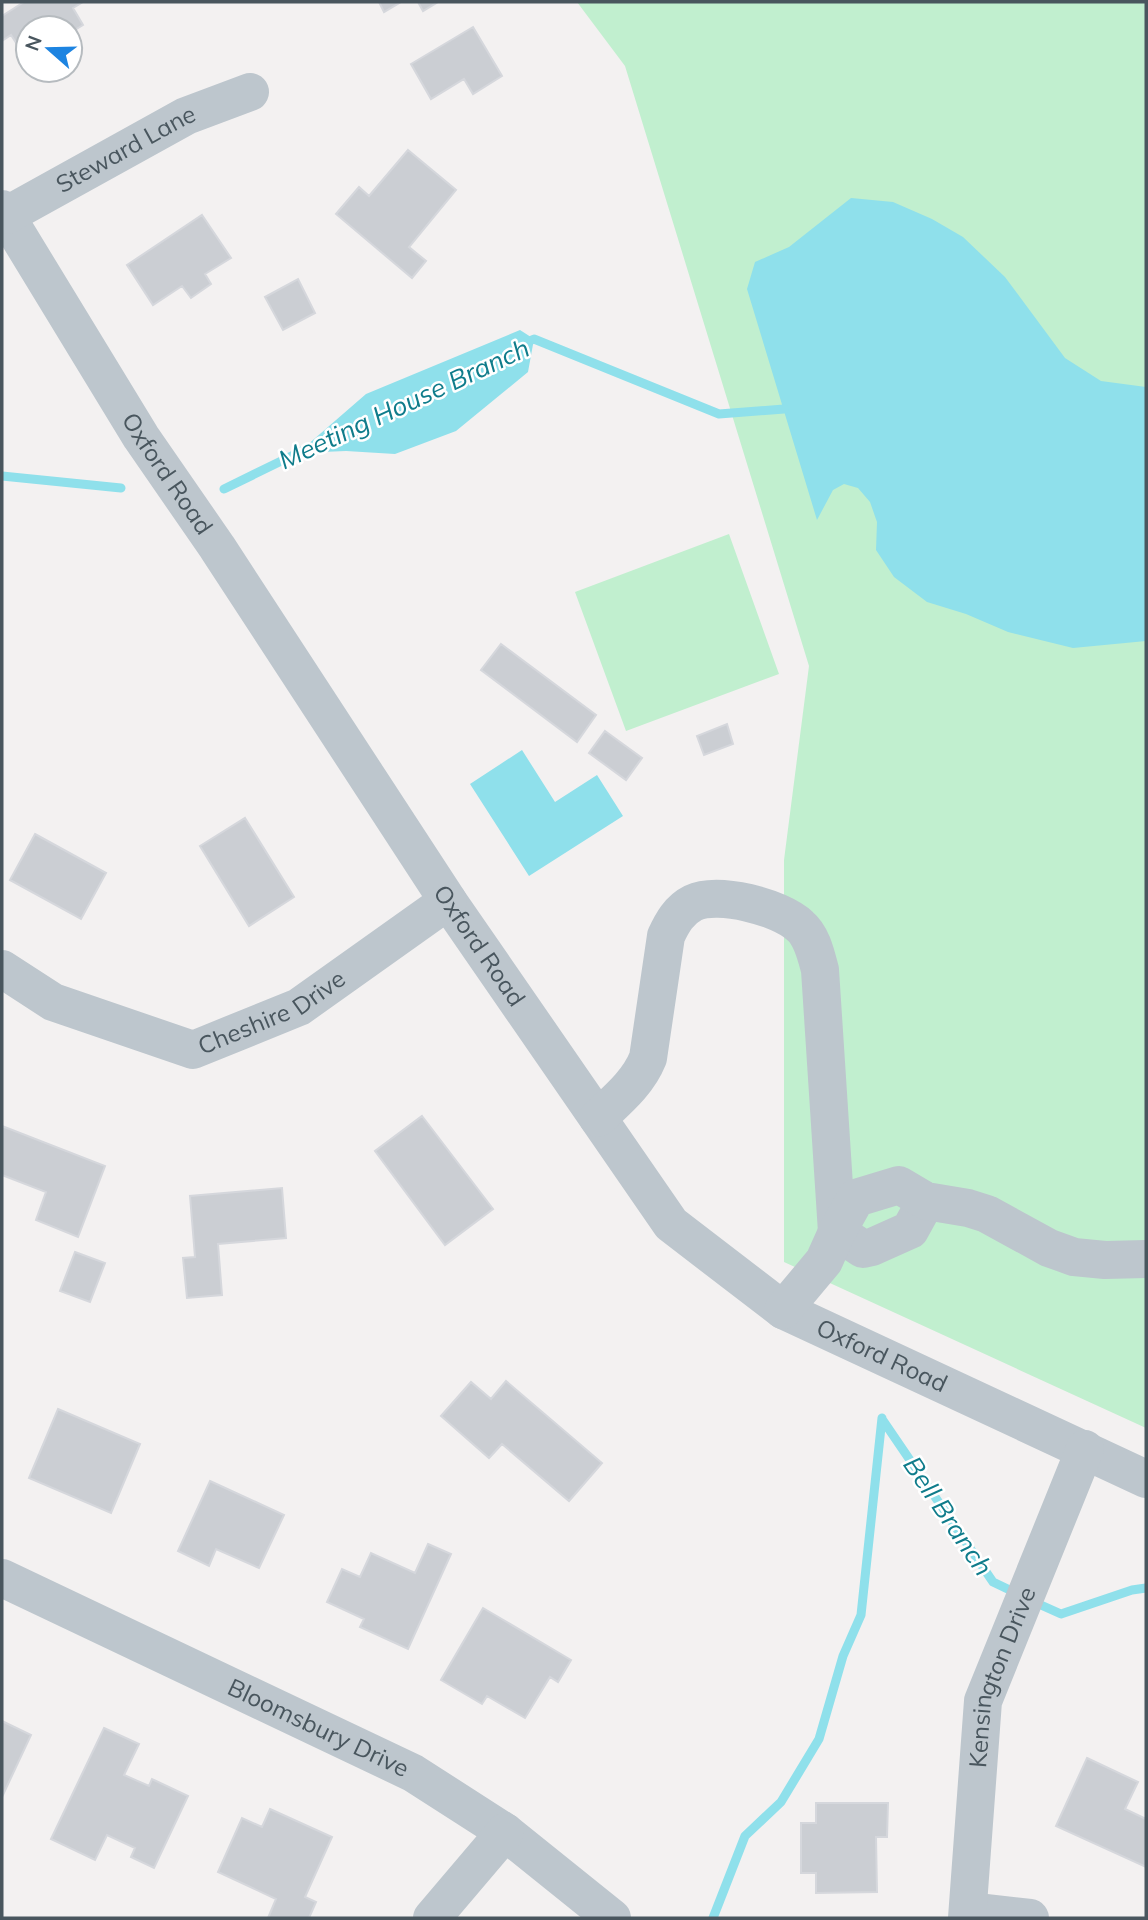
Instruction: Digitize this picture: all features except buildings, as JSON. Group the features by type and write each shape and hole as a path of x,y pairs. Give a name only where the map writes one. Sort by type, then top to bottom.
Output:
{"street":[{"name":"Steward Lane","path":"4,212 186,116 250,92"},
{"name":"Oxford Road","path":"4,212 141,437 217,547 448,901 671,1224 783,1310 1146,1479"},
{"path":"598,1118 635,1081 648,1058 666,936 674,918 694,902 713,900 751,903 772,909 801,926 813,945 820,970 837,1232"},
{"name":"Cheshire Drive","path":"2,969 53,1002 193,1049 299,1007 448,901"},
{"path":"783,1310 824,1261 856,1198 899,1185 926,1201 987,1214 1049,1248 1074,1257 1105,1260 1142,1250"},
{"name":"Kensington Drive","path":"967,1914 983,1700 1085,1449"},
{"name":"Bloomsbury Drive","path":"2,1578 414,1773 505,1832 611,1918"},
{"path":"432,1918 505,1832"},
{"path":"967,1914 1030,1918"}],"green space":[{"path":"577,2 1146,2 1146,1428 784,1262 784,860 809,666 625,66"},
{"path":"729,534 779,674 626,731 575,592"}],"water":[{"path":"851,198 893,202 932,219 963,237 1005,277 1065,358 1101,381 1146,387 1146,641 1073,648 1008,632 966,614 927,602 894,577 876,550 877,522 870,502 858,488 844,484 833,490 817,520 747,289 755,262 789,247"},
{"path":"520,330 534,339 528,372 456,431 395,454 346,451 298,453 366,394"},
{"path":"522,750 555,802 597,775 623,816 529,876 470,784"}],"waterway":[{"name":"Meeting House Branch","path":"525,343 534,339 719,414 784,409"},
{"name":"Meeting House Branch","path":"224,489 308,448"},
{"name":"Meeting House Branch","path":"2,476 121,488"},
{"path":"713,1918 745,1836 781,1802 819,1739 843,1656 861,1615 882,1418"},
{"name":"Bell Branch","path":"882,1419 993,1582 1016,1593"},
{"name":"Bell Branch","path":"1032,1601 1061,1614 1132,1590 1146,1588"}]}
